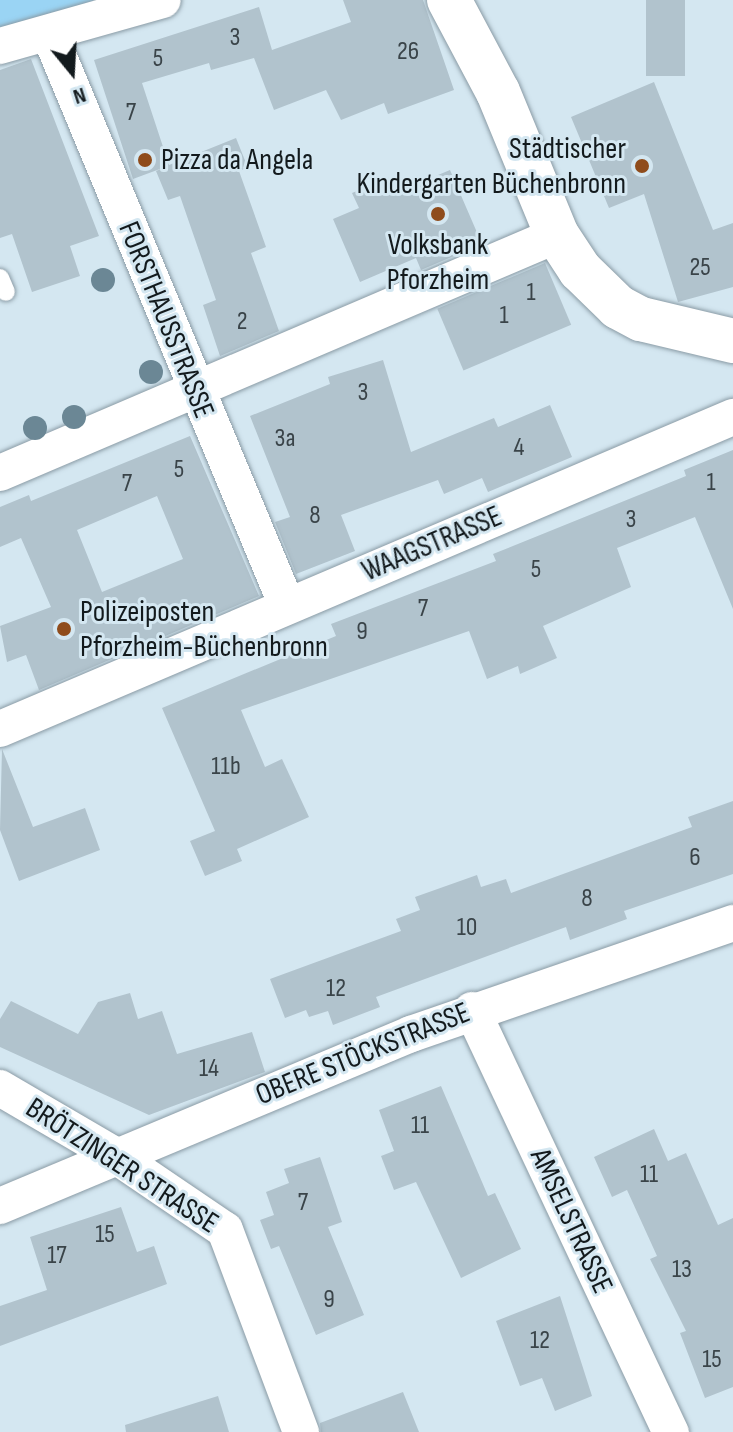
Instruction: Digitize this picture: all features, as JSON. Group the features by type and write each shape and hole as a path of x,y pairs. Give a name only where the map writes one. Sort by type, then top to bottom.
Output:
{"main road":[{"path":"449,0 498,92 557,235 580,270 618,307 672,330 733,341"}],"street":[{"path":"0,46 163,0"},
{"name":"FORSTHAUSSTRASSE","path":"49,33 157,322 194,392 287,606"},
{"path":"0,473 557,235"},
{"name":"WAAGSTRASSE","path":"0,729 733,417"},
{"name":"OBERE STÖCKSTRASSE","path":"0,1206 113,1154 472,1010 733,923"},
{"name":"AMSELSTRASSE","path":"472,1010 671,1432"},
{"name":"BRÖTZINGER STRASSE","path":"0,1088 113,1154 225,1230 301,1432"}],"shaded area":[{"path":"0,0 93,0 97,19 0,46"}],"building":[{"path":"343,0 423,0 454,90 388,114 384,103 341,120 326,90 274,110 254,58 211,70 209,63 142,83 169,165 236,138 248,168 239,171 266,247 251,253 279,331 220,356 203,305 216,300 180,196 168,200 156,171 168,166 133,179 94,60 259,7 272,50 351,22"},
{"path":"646,0 685,0 685,76 646,76"},
{"path":"31,59 99,236 70,246 80,276 32,292 12,234 0,238 0,70"},
{"path":"654,82 713,230 733,223 733,287 678,302 644,194 609,208 571,117"},
{"path":"450,170 482,244 421,270 416,258 360,282 333,219 359,208 352,193 400,173 407,188"},
{"path":"545,263 571,325 463,370 437,309"},
{"path":"383,360 411,452 494,418 498,427 550,405 572,457 488,492 482,478 444,494 438,480 341,515 355,551 296,574 275,522 290,517 250,416 330,384 328,377"},
{"path":"190,436 259,596 39,690 26,655 7,662 0,626 51,607 21,538 0,547 0,507 29,495 31,501","holes":["157,496 183,559 102,592 77,530"]},
{"path":"733,450 733,609 695,517 617,548 631,587 543,626 557,658 520,674 518,666 487,679 469,631 241,710 265,767 282,759 309,817 237,849 242,861 205,876 190,841 215,831 162,708 336,636 331,624 496,561 493,554 686,476 684,470"},
{"path":"2,749 33,827 85,808 100,850 19,881 0,830"},
{"path":"733,801 733,874 624,911 627,919 570,940 566,927 376,997 380,1007 333,1025 328,1011 309,1017 306,1010 285,1018 270,979 401,931 396,919 420,910 415,897 477,875 481,887 506,879 511,893 692,827 688,817"},
{"path":"130,993 138,1019 162,1011 177,1054 252,1032 265,1072 149,1115 0,1047 0,1019 11,1001 78,1034 98,1002"},
{"path":"441,1086 488,1196 495,1193 521,1249 461,1278 416,1182 394,1190 381,1156 394,1151 379,1110"},
{"path":"654,1129 668,1161 686,1153 718,1225 733,1218 733,1387 705,1398 680,1333 686,1331 650,1259 657,1256 627,1190 612,1197 594,1157"},
{"path":"320,1157 342,1222 328,1227 364,1315 316,1335 279,1246 271,1249 260,1220 274,1215 266,1192 289,1183 284,1169"},
{"path":"121,1207 137,1252 154,1246 167,1284 0,1346 0,1306 47,1290 30,1237"},
{"path":"560,1296 592,1396 555,1411 542,1378 520,1386 496,1321"},
{"path":"403,1392 419,1432 321,1432 320,1423"},
{"path":"218,1396 229,1432 126,1432 125,1425"}],"place":[{"name":"Pizza da Angela","path":"145,160"},
{"name":"Städtischer Kindergarten Büchenbronn","path":"642,166"},
{"name":"Volksbank Pforzheim","path":"438,214"},
{"name":"Polizeiposten Pforzheim-Büchenbronn","path":"64,629"}]}
